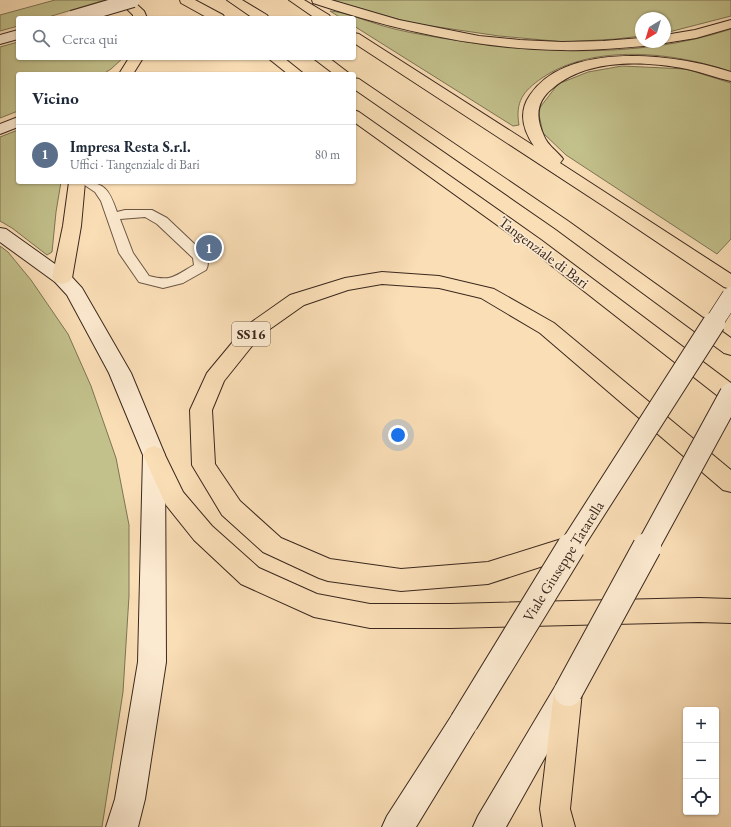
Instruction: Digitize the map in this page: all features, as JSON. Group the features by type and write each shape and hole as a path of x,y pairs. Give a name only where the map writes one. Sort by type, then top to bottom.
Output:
{"highway":[{"path":"124,0 140,16"},
{"path":"186,0 214,16"},
{"path":"233,0 259,16"},
{"path":"295,0 321,16"},
{"path":"318,0 391,23 442,34 557,46 602,46 635,43"},
{"path":"671,38 696,34 731,24"},
{"path":"356,38 611,203 731,284"},
{"path":"127,72 135,60"},
{"path":"278,60 294,72"},
{"path":"323,60 340,72"},
{"path":"611,203 545,151 533,131 530,111 535,96 546,84 562,74 582,67 604,62 628,60 656,60 690,65 731,77"},
{"name":"Tangenziale di Bari","path":"356,83 562,225 731,348"},
{"name":"Tangenziale di Bari","path":"356,116 535,244 731,394"},
{"path":"62,278 72,226 77,184"},
{"name":"SS16","path":"571,547 488,573 400,580 328,570 272,545 231,508 204,465 201,410 216,378 253,331 297,300 345,284 382,278 439,282 488,293 547,328 731,483"},
{"path":"154,455 174,498 203,533 250,576 314,605 370,616 452,616 699,610 731,611"},
{"path":"559,827 555,809 568,692"}],"main road":[{"path":"79,16 133,0"},
{"path":"0,40 16,35"},
{"path":"0,129 16,123"},
{"path":"0,233 62,278 75,292 120,373 154,455 152,662 130,799 122,827"},
{"name":"Viale Giuseppe Tatarella","path":"398,827 571,547 731,296"},
{"path":"489,827 568,692 731,394"}],"lane":[{"path":"90,184 100,190 113,217 126,253 144,279 163,284 178,280 201,268 200,256 162,221 147,214 125,214 113,217"}],"shaded area":[{"path":"55,0 105,0 52,16 16,16 16,27 0,31 0,15"},
{"path":"331,0 731,0 731,16 671,31 671,12 635,12 635,37 616,39 565,42 499,36 411,23"},
{"path":"330,11 346,14 352,16 338,16"},
{"path":"356,17 397,30 461,41 500,46 578,51 671,48 671,43 731,29 731,72 709,65 660,56 635,54 610,55 585,59 563,67 542,78 525,93 518,110 519,125 513,126 356,27"},
{"path":"16,43 16,60 121,60 106,72 16,72 16,112 0,118 0,47"},
{"path":"622,66 686,69 731,83 731,239 717,254 566,155 543,133 538,110 558,84 588,72"},
{"path":"16,131 16,184 61,184 52,252 47,255 12,228 0,221 0,137"},
{"path":"0,246 8,252 31,280 68,334 91,386 116,458 129,525 129,596 123,692 102,827 0,827"}],"place":[{"name":"Impresa Resta S.r.l.","path":"209,248"}]}
